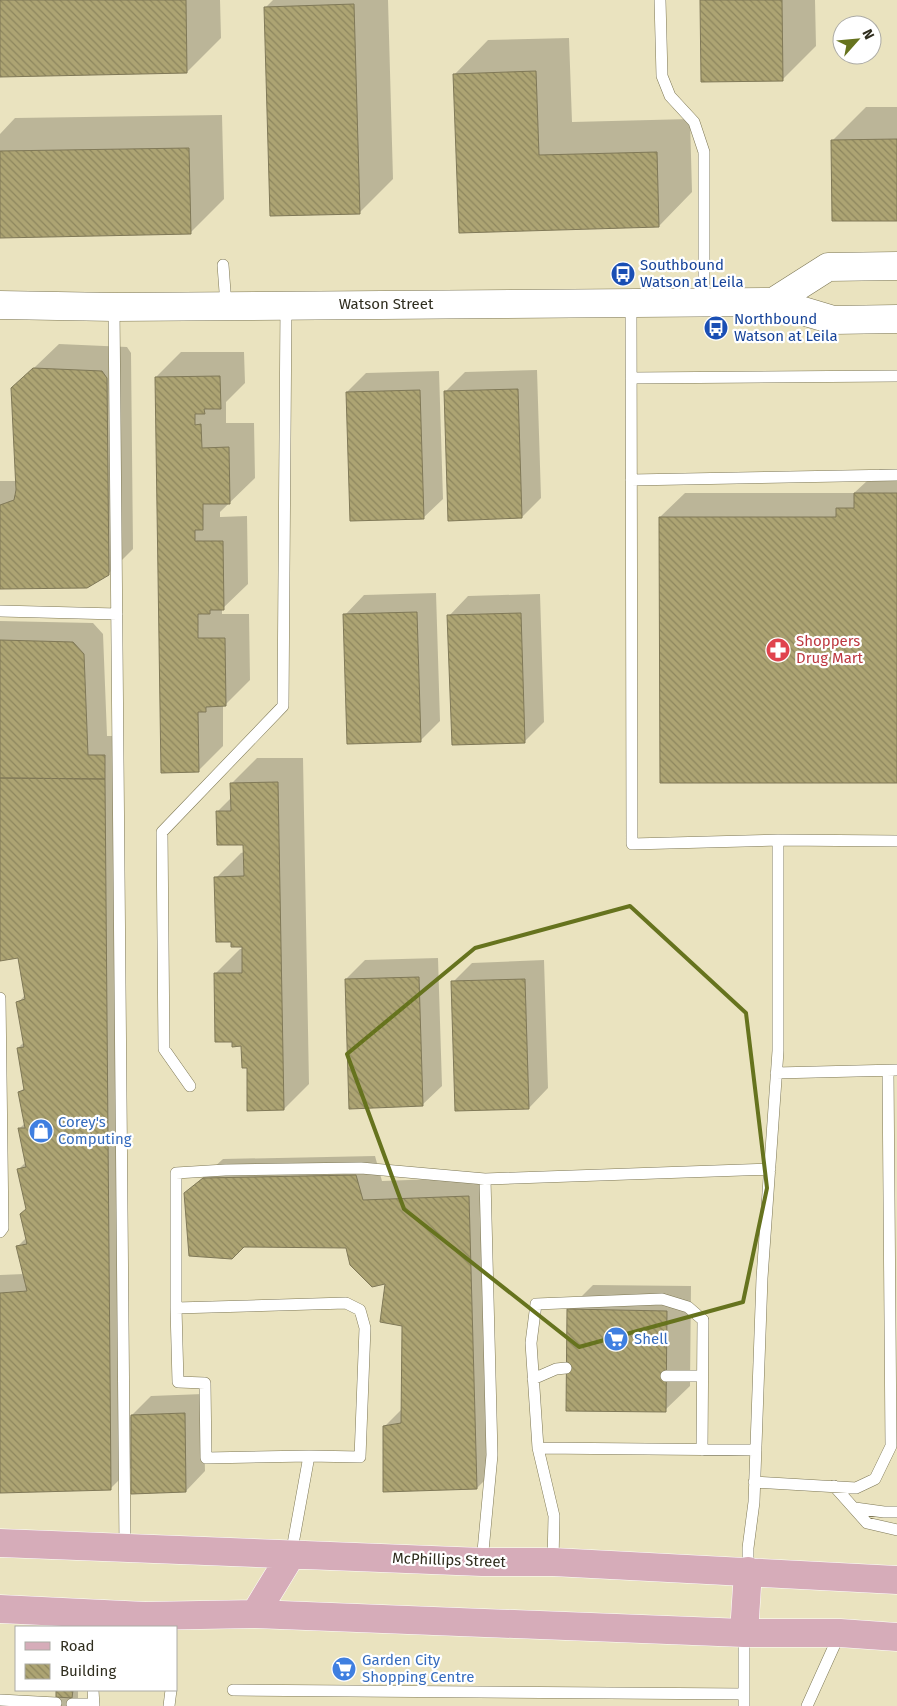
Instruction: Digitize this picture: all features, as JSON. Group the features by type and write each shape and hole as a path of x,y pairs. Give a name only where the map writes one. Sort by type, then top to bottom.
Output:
{"main road":[{"name":"McPhillips Street","path":"0,1543 482,1562 553,1562 897,1580"},
{"path":"256,1614 291,1555"},
{"path":"744,1633 748,1571"},
{"path":"0,1609 95,1620 151,1622 256,1614 744,1633 840,1633 897,1637"}],"street":[{"path":"773,302 828,268 897,266"},
{"name":"Watson Street","path":"0,305 773,302 833,320 897,319"}],"lane":[{"path":"660,0 662,76 670,96 694,122 704,152 704,302"},
{"path":"223,265 226,305"},
{"path":"631,303 632,844 778,840 897,841"},
{"path":"190,1086 164,1049 162,832 283,706 286,305"},
{"path":"114,306 125,1547"},
{"path":"631,378 897,376"},
{"path":"631,480 897,475"},
{"path":"0,611 117,614"},
{"path":"748,1571 756,1450 762,1278 776,1073 778,840"},
{"path":"0,998 3,1228 0,1232"},
{"path":"754,1482 856,1488 876,1479 891,1446 892,1071 776,1073"},
{"path":"176,1308 346,1303 360,1310 366,1328 360,1457 206,1458 205,1383 178,1382 176,1308 176,1173 225,1170 361,1168 485,1179 770,1169"},
{"path":"482,1562 492,1455 485,1179"},
{"path":"553,1562 554,1516 538,1448 533,1379 531,1343 536,1304 662,1299 688,1307 703,1320 702,1450"},
{"path":"533,1379 556,1369 566,1368"},
{"path":"666,1376 702,1376"},
{"path":"538,1448 756,1450"},
{"path":"291,1555 309,1456"},
{"path":"834,1486 867,1523 897,1530"},
{"path":"855,1508 897,1512"},
{"path":"744,1633 744,1706"},
{"path":"807,1706 840,1633"},
{"path":"233,1690 744,1694"},
{"path":"72,1704 94,1705 93,1691"},
{"path":"169,1706 171,1691"},
{"path":"0,1700 56,1703"}],"highlighted area":[{"path":"630,906 746,1013 767,1188 743,1302 579,1347 404,1209 347,1054 475,948"}],"building":[{"path":"0,0 186,0 187,73 0,77"},
{"path":"700,0 782,0 783,81 701,82"},
{"path":"354,4 360,214 270,216 264,7"},
{"path":"536,71 539,155 657,152 659,227 459,233 453,74"},
{"path":"897,139 897,221 832,221 831,140"},
{"path":"189,148 191,234 0,238 0,151"},
{"path":"33,368 102,371 107,378 109,575 87,588 0,589 0,505 14,500 16,490 11,388"},
{"path":"220,376 221,409 204,409 205,414 195,414 195,425 201,424 202,448 229,447 230,504 203,504 203,530 195,530 195,541 223,541 224,610 210,610 210,614 198,614 198,638 225,638 226,706 206,707 206,712 198,712 199,772 161,773 155,377"},
{"path":"518,389 522,518 448,521 444,391"},
{"path":"420,390 424,519 350,521 346,392"},
{"name":"Shoppers Drug Mart","path":"854,493 897,493 897,783 660,783 659,517 836,517 836,508 854,508"},
{"path":"417,612 421,742 347,744 343,614"},
{"path":"521,613 525,743 452,745 447,615"},
{"path":"0,640 73,642 84,654 88,755 105,755 105,779 0,778"},
{"path":"0,778 105,779 111,1490 0,1493 0,1293 27,1291 16,1246 27,1244 20,1214 26,1209 17,1169 26,1167 18,1128 25,1128 18,1092 24,1090 17,1048 24,1047 16,1002 25,999 18,958 0,961"},
{"path":"278,782 284,1110 247,1111 247,1068 242,1068 241,1046 232,1047 232,1042 215,1042 214,973 242,973 242,947 231,947 231,942 216,942 214,877 244,876 243,845 217,845 216,811 231,811 230,783"},
{"path":"419,977 423,1106 349,1109 345,979"},
{"path":"525,979 529,1109 455,1111 451,981"},
{"path":"356,1175 363,1200 469,1196 477,1489 383,1492 383,1426 401,1423 402,1326 380,1322 385,1284 372,1287 350,1265 346,1248 244,1247 232,1259 189,1256 184,1193 203,1178"},
{"name":"Shell","path":"567,1309 667,1311 666,1412 566,1411"},
{"path":"185,1413 186,1492 131,1494 131,1415"},
{"path":"56,1691 73,1691 72,1698 56,1697"}],"place":[{"name":"Southbound Watson at Leila","path":"623,274"},
{"name":"Northbound Watson at Leila","path":"716,328"},
{"name":"Shoppers Drug Mart","path":"778,650"},
{"name":"Corey's Computing","path":"41,1131"},
{"name":"Shell","path":"616,1339"},
{"name":"Garden City Shopping Centre","path":"344,1669"}]}
